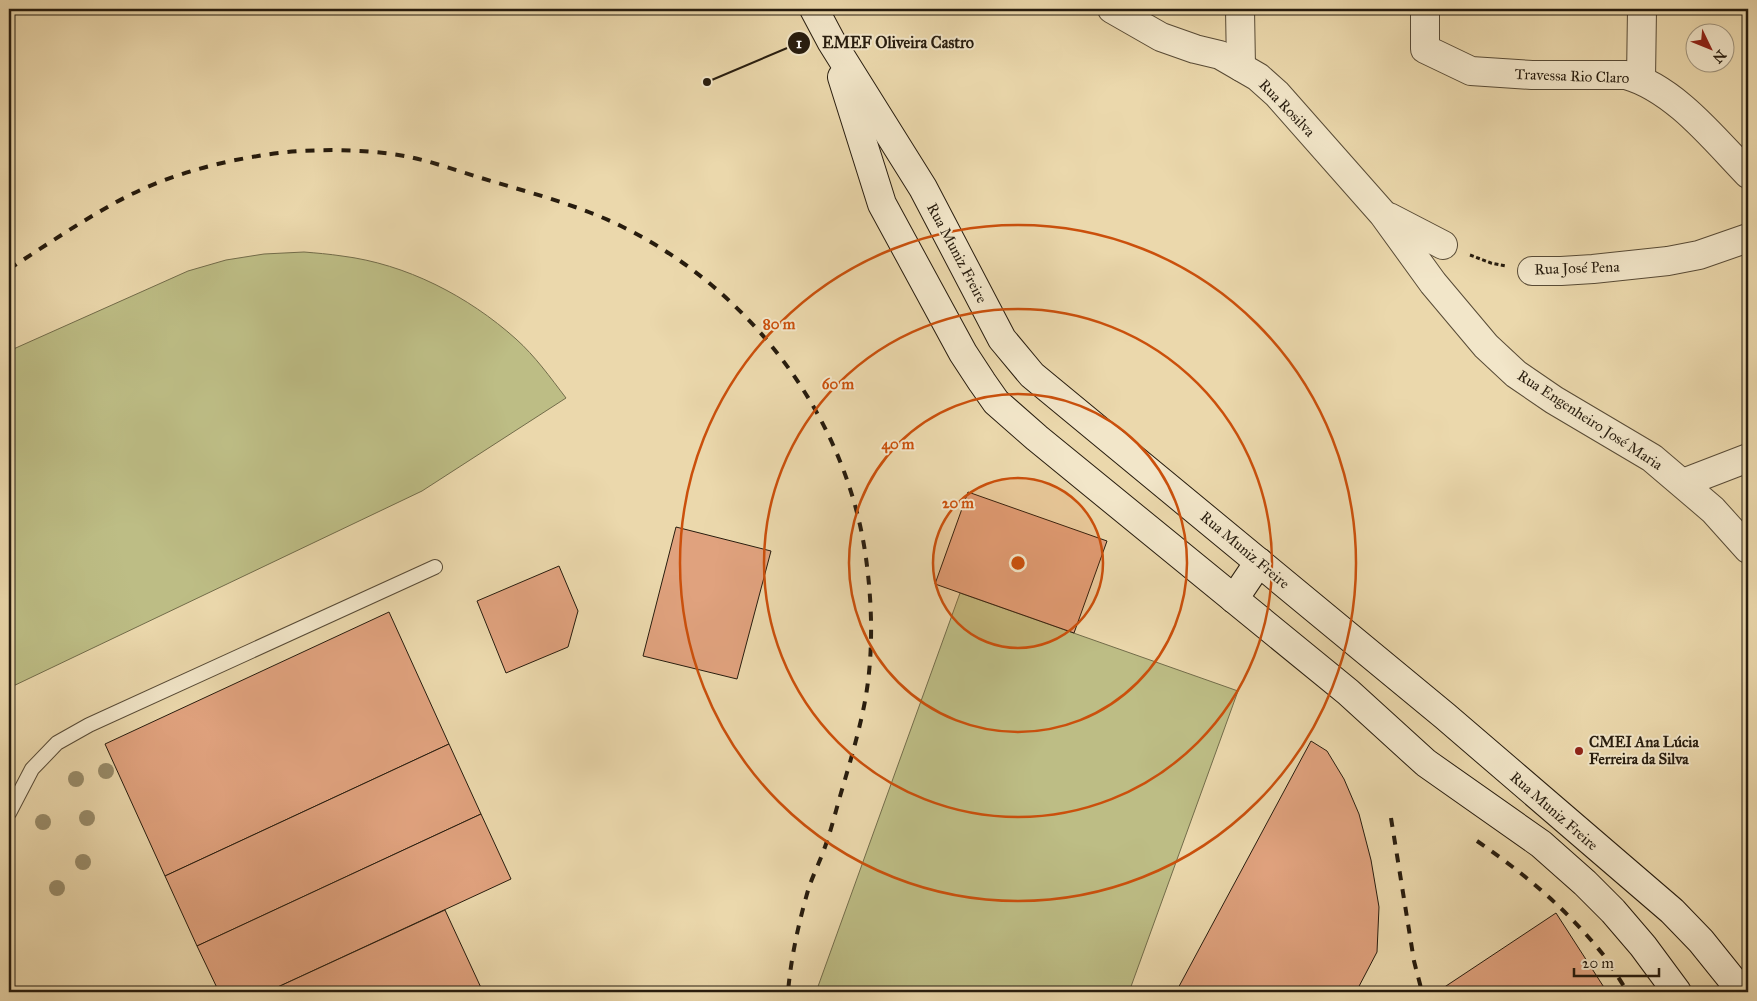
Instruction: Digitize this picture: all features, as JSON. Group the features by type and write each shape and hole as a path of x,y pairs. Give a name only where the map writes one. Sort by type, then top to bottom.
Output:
{"street":[{"name":"Rua Muniz Freire","path":"814,9 831,41 923,188 1002,339 1032,375 1445,716 1672,910 1701,941 1742,992"},
{"name":"Rua Rosilva","path":"1112,9 1161,37 1195,49 1220,55 1258,77 1277,94 1383,214"},
{"path":"1240,9 1241,67"},
{"name":"Travessa Rio Claro","path":"1425,9 1425,49 1471,71 1532,75 1626,75 1641,79 1660,91 1697,121 1748,174"},
{"path":"1641,79 1642,9"},
{"name":"Rua Muniz Freire","path":"831,41 882,204 963,353 996,402 1037,438 1348,692 1426,763 1541,844 1613,911 1678,992"},
{"path":"1383,214 1443,245"},
{"name":"Rua Engenheiro José Maria","path":"1383,214 1459,315 1486,346 1516,374 1554,400 1652,458 1713,510 1748,548"},
{"name":"Rua José Pena","path":"1532,271 1561,272 1668,261 1700,255 1748,238"},
{"path":"1683,483 1748,458"},
{"path":"1234,599 1259,562"}],"lane":[{"path":"9,813 32,769 57,743 89,725 435,567"}],"path":[{"name":"Rua José Pena","path":"1443,245 1491,263 1532,271"}],"green space":[{"path":"304,252 342,256 389,266 413,274 457,296 478,309 516,339 536,360 566,398 422,491 9,688 9,351 188,271 226,260 264,254"},
{"path":"960,593 1238,691 1129,992 816,992"}],"building":[{"path":"968,492 1107,541 1074,633 935,584"},
{"path":"676,527 771,551 737,679 643,656"},
{"path":"559,566 578,611 568,647 506,673 477,601"},
{"path":"389,612 449,744 165,876 105,744"},
{"path":"1311,741 1327,751 1344,779 1359,814 1371,860 1379,907 1377,952 1356,992 1176,992"},
{"path":"449,744 481,814 197,946 165,876"},
{"path":"481,814 511,879 267,992 219,992 197,946"},
{"path":"445,910 483,992 267,992"},
{"path":"1556,913 1607,992 1437,992"}],"railway":[{"path":"9,269 60,236 130,195 183,174 220,163 276,153 314,150 374,152 410,157 440,165 573,206 621,226 668,253 712,286 752,323 787,366 816,412 840,461 857,512 867,566 871,621 869,676 863,711 830,831 805,900 793,952 788,992"},
{"path":"1391,818 1414,961 1422,992"},
{"path":"1477,841 1546,894 1577,924 1605,957 1628,992"}],"place":[{"name":"EMEF Oliveira Castro","path":"707,82"},
{"name":"CMEI Ana Lúcia Ferreira da Silva","path":"1579,751"}]}
